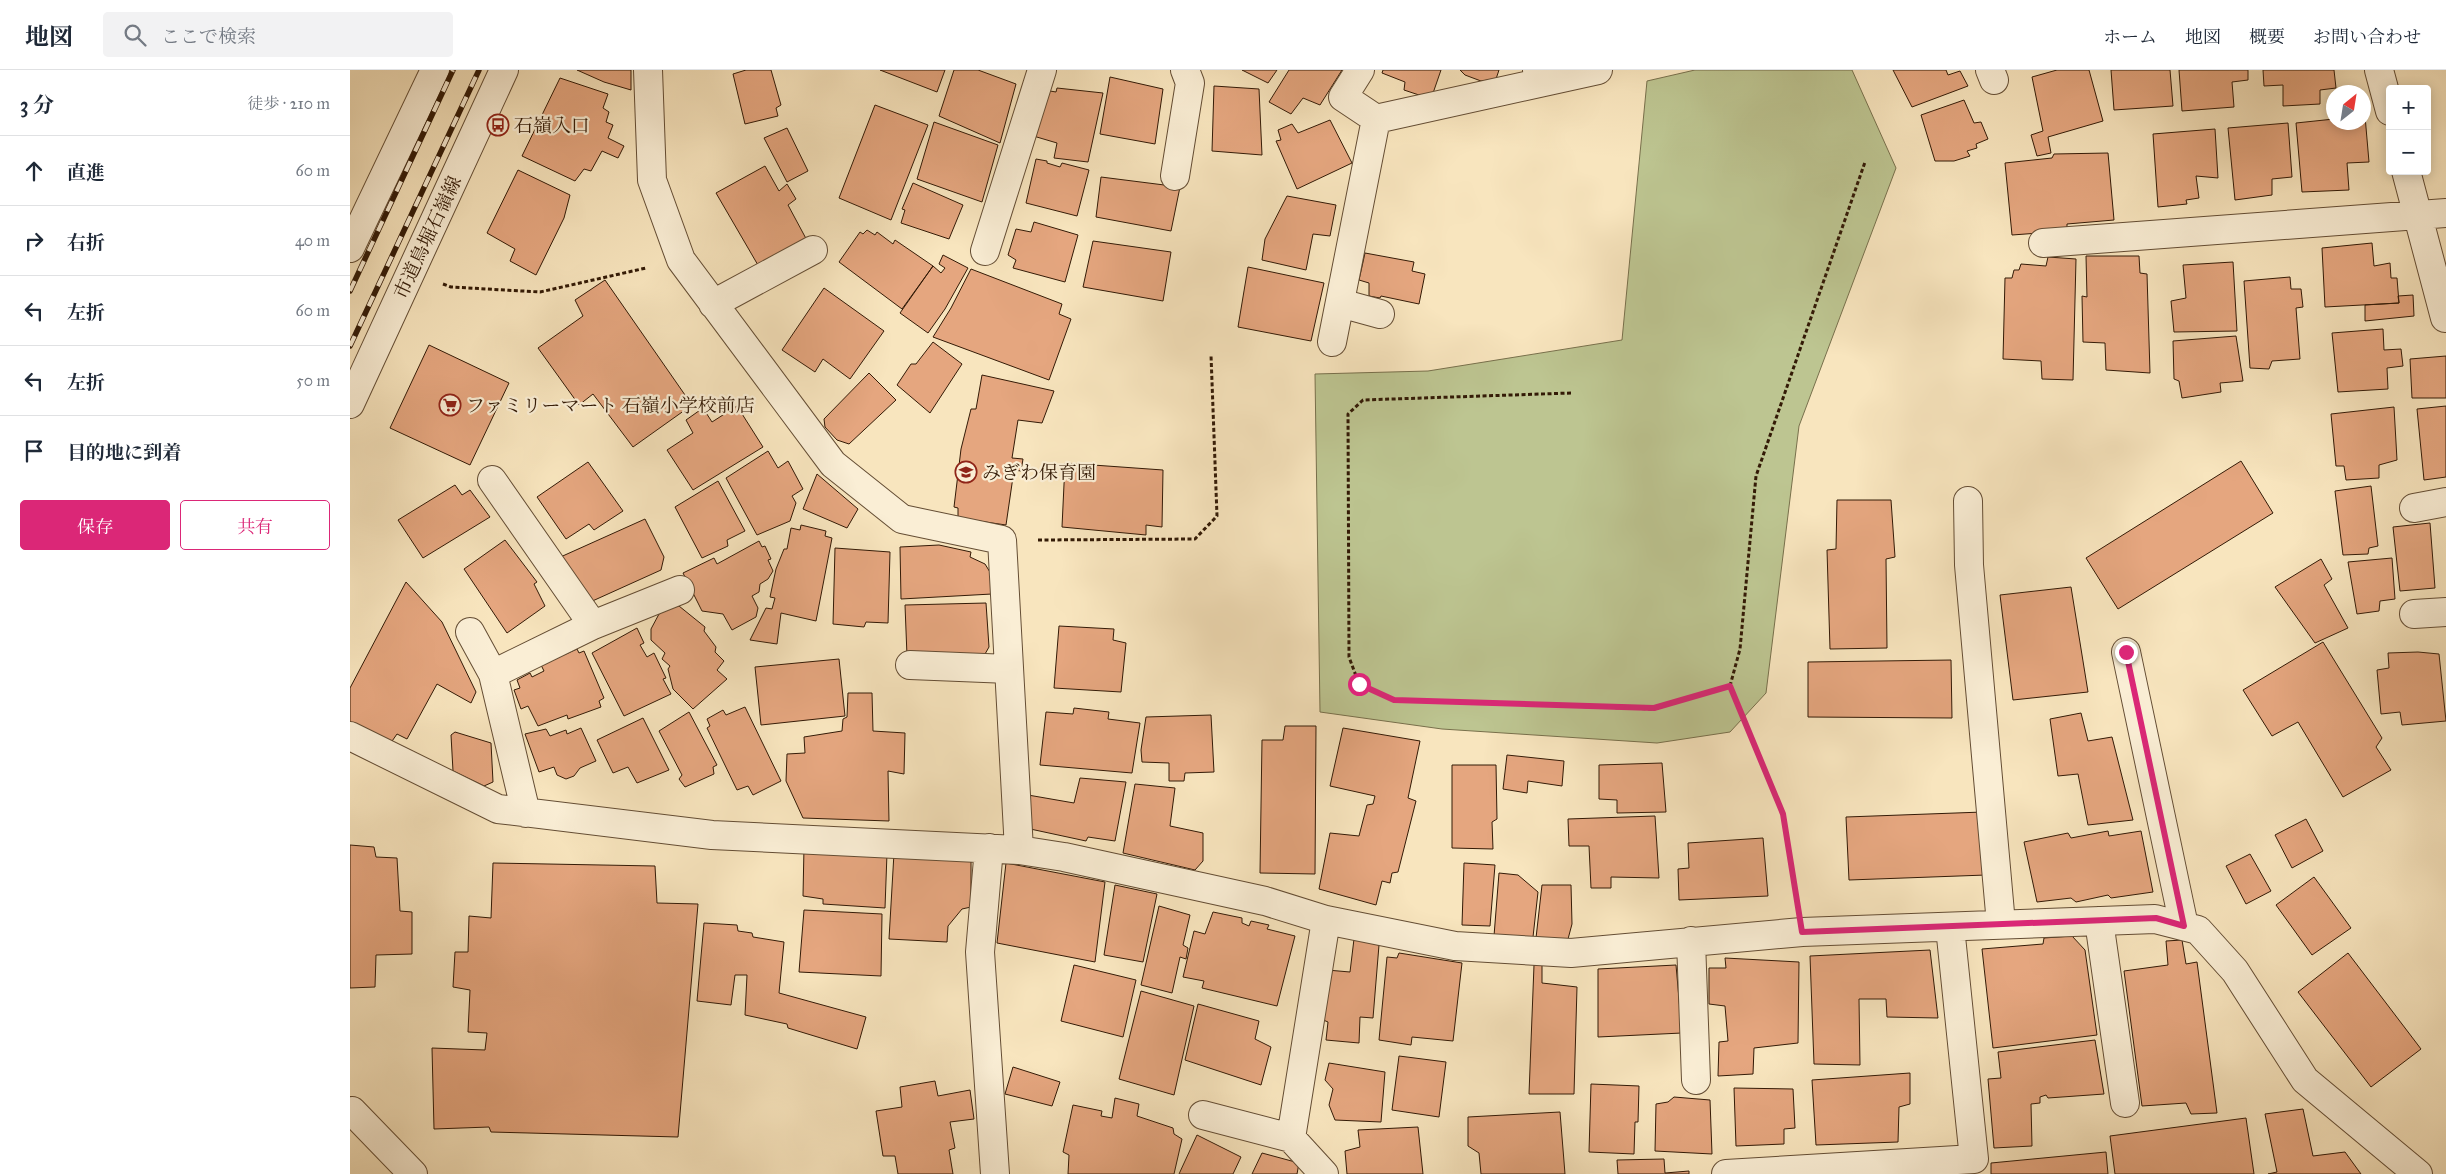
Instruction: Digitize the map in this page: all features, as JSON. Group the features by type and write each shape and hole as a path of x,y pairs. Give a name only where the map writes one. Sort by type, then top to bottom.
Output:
{"street":[{"path":"350,248 435,70"},
{"name":"市道鳥堀石嶺線","path":"350,404 504,70"},
{"path":"648,70 652,180 681,260 833,464 902,519 1002,540 1019,850"},
{"path":"985,251 1042,70"},
{"path":"1176,176 1190,83 1185,70"},
{"path":"1360,70 1343,97 1376,119 1538,76 1598,70"},
{"path":"2378,70 2386,97"},
{"path":"1332,342 1376,119"},
{"path":"2407,175 2445,318"},
{"path":"2043,243 2446,213"},
{"path":"713,304 813,250"},
{"path":"1340,303 1380,314"},
{"path":"492,480 593,625"},
{"path":"1968,502 1969,565 2001,924"},
{"path":"2414,508 2446,502"},
{"path":"492,674 593,625 680,590"},
{"path":"2414,614 2446,612"},
{"path":"470,632 492,674 526,813"},
{"path":"2126,652 2184,926"},
{"path":"910,665 1009,669"},
{"path":"350,736 498,809 712,835 1019,850 1064,857 1265,901 1326,920 1464,947 1571,953 1802,932 2156,918 2198,930 2235,971 2305,1080 2418,1174"},
{"path":"989,848 980,952 995,1174"},
{"path":"1291,1138 1326,920"},
{"path":"2099,920 2126,1103"},
{"path":"1726,1174 1975,1166 1950,926"},
{"path":"1691,941 1696,1080"},
{"path":"352,1111 413,1174"},
{"path":"1203,1115 1291,1138 1324,1174"}],"path":[{"path":"1802,932 1783,814 1730,686 1740,649 1756,476 1865,162"},
{"path":"410,272 451,287 540,292 681,260"},
{"path":"1002,540 1195,539 1216,516 1211,355"},
{"path":"1571,393 1363,400 1348,414 1349,656 1359,684 1394,700 1654,708 1730,686"}],"green space":[{"path":"1695,70 1852,70 1896,168 1799,426 1766,693 1730,732 1657,743 1442,729 1320,712 1315,374 1428,371 1622,340 1647,81"}],"building":[{"path":"577,70 631,70 631,90 604,82"},
{"path":"746,70 771,70 781,105 776,108 778,116 745,124 733,74"},
{"path":"880,70 945,70 937,92"},
{"path":"954,70 978,70 1016,84 1000,143 939,116"},
{"path":"1242,70 1277,70 1268,83"},
{"path":"1289,70 1342,70 1320,105 1303,98 1291,114 1269,102"},
{"path":"1383,70 1441,70 1431,99 1404,90 1405,82 1382,73"},
{"path":"1460,70 1499,70 1496,79 1481,81 1465,75"},
{"path":"1893,70 1946,70 1948,75 1960,71 1968,86 1912,107"},
{"path":"2057,70 2089,70 2103,121 2048,137 2051,153 2037,156 2031,135 2043,131 2032,77"},
{"path":"2111,70 2170,70 2173,106 2114,110"},
{"path":"2179,70 2248,70 2248,80 2232,82 2234,107 2182,111"},
{"path":"2263,70 2334,70 2336,85 2326,85 2326,89 2320,90 2320,104 2283,106 2283,85 2264,86"},
{"path":"1110,77 1163,89 1155,144 1100,134"},
{"path":"560,78 608,94 603,108 609,112 606,122 613,125 608,138 624,146 618,158 602,151 591,171 584,169 575,181 522,156"},
{"path":"1214,86 1259,89 1262,155 1212,151"},
{"path":"1057,88 1103,93 1088,162 1054,158 1057,143 1030,135 1050,91 1056,92"},
{"path":"1964,100 1974,123 1981,122 1988,139 1976,144 1977,148 1967,151 1970,156 1954,161 1935,161 1921,115"},
{"path":"875,105 928,125 891,220 839,198"},
{"path":"1330,120 1352,163 1297,189 1276,141 1281,140 1278,130 1292,124 1298,133"},
{"path":"2326,120 2326,130 2366,130 2369,162 2347,163 2349,190 2302,192 2296,123"},
{"path":"934,122 998,145 982,202 917,179"},
{"path":"2288,123 2292,177 2272,179 2272,195 2235,200 2228,128"},
{"path":"787,128 808,171 787,182 764,138"},
{"path":"2215,129 2218,178 2196,176 2199,198 2186,200 2187,204 2158,207 2153,134"},
{"path":"2108,153 2114,220 2067,224 2067,231 2012,235 2005,163 2052,158 2054,154"},
{"path":"1036,159 1047,161 1047,163 1060,167 1062,163 1089,170 1077,216 1026,203"},
{"path":"765,166 779,191 787,184 796,199 788,205 810,246 762,272 716,193"},
{"path":"518,170 570,195 564,218 536,275 510,261 515,249 487,233"},
{"path":"1101,177 1180,187 1171,231 1096,217"},
{"path":"913,183 963,205 949,239 901,223 905,210 902,209"},
{"path":"1287,196 1336,205 1330,236 1313,234 1306,270 1262,260 1265,239"},
{"path":"1034,222 1078,235 1065,282 1013,268 1016,260 1008,255 1016,229 1031,232"},
{"path":"867,230 875,235 877,232 893,244 895,240 933,266 902,309 839,262 860,232 863,234"},
{"path":"1093,241 1171,252 1163,301 1083,287"},
{"path":"2372,243 2374,266 2390,263 2391,278 2397,278 2399,303 2325,307 2322,248"},
{"path":"1365,253 1414,262 1412,271 1425,274 1419,304 1381,296 1380,298 1369,296 1369,283 1359,280"},
{"path":"943,255 968,268 945,309 928,333 900,313 933,266 941,273 945,268 939,264"},
{"path":"2086,256 2139,256 2140,273 2147,274 2150,373 2106,370 2105,343 2083,342 2082,296 2087,297"},
{"path":"2048,257 2076,259 2073,380 2042,379 2041,361 2003,359 2005,278 2012,278 2014,270 2019,270 2021,264 2046,266"},
{"path":"2233,262 2237,331 2174,332 2171,301 2186,298 2183,265"},
{"path":"1248,267 1324,283 1311,341 1238,327"},
{"path":"971,269 1062,304 1059,314 1071,319 1049,380 933,337 951,308"},
{"path":"2290,277 2291,289 2301,289 2303,307 2296,308 2300,359 2272,361 2269,369 2250,368 2244,281"},
{"path":"605,280 692,405 633,447 593,394 579,405 538,348 583,316 575,300"},
{"path":"824,288 884,331 850,379 823,359 815,372 782,350"},
{"path":"2413,295 2414,316 2365,321 2365,305 2399,303 2398,296"},
{"path":"2383,329 2384,350 2401,349 2403,366 2387,368 2388,389 2338,392 2332,333"},
{"path":"2236,336 2243,381 2220,383 2221,392 2182,398 2179,381 2174,379 2173,341"},
{"path":"933,342 962,364 930,413 897,385 911,364 916,364"},
{"name":"ファミリーマート 石嶺小学校前店","path":"429,345 509,383 470,465 390,428"},
{"path":"2446,356 2446,398 2412,398 2410,359"},
{"path":"869,373 896,400 849,444 837,440 825,427 824,419"},
{"path":"982,375 1054,391 1042,423 1018,420 1012,458 1023,459 1021,471 1014,470 1006,525 958,518 958,508 954,507 961,449 971,409 976,409"},
{"path":"737,406 763,447 693,490 667,450 693,433 686,420 703,408 712,422"},
{"path":"2446,406 2446,477 2424,480 2417,409"},
{"path":"2394,407 2397,460 2379,465 2379,478 2346,480 2344,466 2336,466 2331,414"},
{"path":"768,451 778,468 788,461 803,489 792,496 796,503 790,521 757,535 726,478"},
{"path":"2241,461 2273,513 2118,609 2086,558"},
{"path":"588,462 623,511 594,530 589,524 566,539 537,497"},
{"path":"1065,463 1163,470 1162,527 1146,525 1146,535 1062,527"},
{"path":"817,474 858,509 847,528 803,509"},
{"path":"718,481 745,531 727,540 728,546 702,558 675,507"},
{"path":"455,485 462,495 470,490 490,517 423,558 398,520"},
{"path":"2371,486 2378,546 2369,548 2368,554 2343,555 2335,491"},
{"path":"1837,500 1891,500 1895,557 1886,559 1887,648 1830,649 1827,550 1836,549"},
{"path":"645,519 664,557 661,570 588,603 556,559"},
{"path":"2430,523 2435,588 2400,591 2393,527"},
{"path":"801,525 826,531 825,536 832,538 816,621 781,613 777,644 750,640 766,608 772,609 775,598 770,597 776,569 784,549 787,549 791,528 800,530"},
{"path":"505,540 537,582 534,584 545,606 507,633 464,569"},
{"path":"759,541 762,547 765,546 771,559 768,560 773,571 768,579 760,584 759,592 752,596 758,608 756,617 732,630 723,614 702,611 683,573 714,558 717,564"},
{"path":"939,545 971,552 970,557 985,564 993,577 992,594 901,599 900,547"},
{"path":"835,548 890,552 888,623 866,622 864,627 833,624"},
{"path":"2392,558 2395,599 2380,601 2379,611 2357,614 2348,562"},
{"path":"2321,559 2332,579 2324,585 2348,628 2315,643 2275,587"},
{"path":"406,582 442,622 476,692 471,703 437,684 407,739 397,734 390,744 350,722 350,688"},
{"path":"2071,587 2088,692 2013,700 2000,595"},
{"path":"986,603 989,647 985,654 907,656 905,605"},
{"path":"679,606 705,627 704,631 716,647 715,652 724,661 717,670 727,679 693,709 673,689 668,669 670,666 662,659 665,653 651,640 651,629 659,614 666,609"},
{"path":"1059,626 1114,629 1113,640 1126,643 1121,692 1054,688"},
{"path":"637,628 644,643 640,645 647,657 654,653 666,678 663,679 671,694 624,716 592,653"},
{"path":"2323,642 2382,738 2376,747 2391,770 2343,797 2298,722 2272,736 2243,690"},
{"path":"577,649 579,653 584,651 604,698 599,701 601,707 568,719 567,715 538,726 528,706 521,709 514,690 520,688 517,680 530,673 532,677 544,671 541,665"},
{"path":"2418,652 2439,654 2446,721 2402,725 2400,712 2381,714 2377,670 2389,668 2388,653"},
{"path":"839,659 845,716 761,725 755,667"},
{"path":"1951,660 1952,718 1808,717 1808,662"},
{"path":"848,693 872,693 873,731 905,733 904,774 888,771 889,821 803,818 786,781 787,754 805,753 804,737 842,731 843,719 847,717"},
{"path":"745,707 781,781 753,795 748,786 737,790 707,728 710,726 707,719 723,710 726,715"},
{"path":"1074,708 1109,712 1108,719 1140,723 1132,773 1040,765 1046,712 1073,714"},
{"path":"689,712 717,765 713,767 714,774 685,787 679,779 682,775 659,731"},
{"path":"2081,713 2088,741 2112,737 2133,820 2088,825 2078,774 2058,776 2050,719"},
{"path":"1211,715 1214,772 1185,773 1184,781 1169,781 1169,763 1142,762 1141,750 1146,717"},
{"path":"643,718 669,770 637,783 628,767 613,773 597,740"},
{"path":"1285,726 1316,726 1315,874 1260,873 1262,740 1283,740"},
{"path":"581,728 596,761 580,768 574,776 566,779 557,775 554,767 539,772 525,734 546,729 550,736 566,730 567,734"},
{"path":"1343,728 1420,741 1408,798 1416,801 1398,872 1392,873 1390,883 1382,881 1376,905 1319,889 1330,833 1359,836 1367,805 1373,804 1375,796 1330,786"},
{"path":"455,732 491,743 493,782 484,786 453,771 451,735"},
{"path":"1507,755 1564,761 1562,786 1528,781 1527,793 1503,789"},
{"path":"1662,763 1666,812 1617,813 1617,800 1599,799 1599,765"},
{"path":"1452,765 1496,765 1497,819 1492,822 1493,849 1452,848"},
{"path":"1080,778 1126,782 1115,841 1088,837 1086,841 1021,827 1028,795 1074,803"},
{"path":"1135,784 1175,788 1170,826 1203,833 1203,861 1195,870 1123,853"},
{"path":"1983,812 1986,875 1849,880 1846,817"},
{"path":"1655,816 1659,878 1611,877 1611,888 1591,888 1589,846 1569,846 1568,819"},
{"path":"2306,819 2323,851 2292,868 2275,835"},
{"path":"2108,831 2109,836 2141,831 2153,892 2111,898 2108,895 2076,902 2071,898 2037,902 2024,842 2068,833 2071,838"},
{"path":"1763,838 1768,896 1679,900 1678,869 1689,868 1688,843"},
{"path":"350,845 374,847 376,857 397,858 400,911 412,912 412,954 376,955 375,987 350,988"},
{"path":"804,847 887,853 885,908 823,904 823,899 803,896"},
{"path":"894,853 971,857 971,907 962,909 948,926 947,942 889,939"},
{"path":"2250,854 2271,891 2246,904 2226,866"},
{"path":"493,863 655,866 657,903 698,904 678,1137 491,1132 489,1127 434,1129 432,1048 485,1050 487,1033 468,1032 470,990 453,987 455,952 468,952 469,916 491,918"},
{"path":"1006,863 1105,882 1095,962 997,943"},
{"path":"1464,863 1495,865 1490,926 1462,925"},
{"path":"1499,873 1518,875 1538,892 1533,937 1494,936"},
{"path":"2314,877 2351,928 2312,955 2276,905"},
{"path":"1115,885 1157,894 1143,962 1104,955"},
{"path":"1542,885 1571,885 1572,924 1568,939 1536,938"},
{"path":"1159,906 1190,915 1183,945 1188,948 1186,959 1180,957 1172,993 1141,985"},
{"path":"804,910 882,914 881,976 799,972"},
{"path":"1213,912 1242,918 1242,923 1249,926 1251,921 1269,925 1267,929 1295,936 1277,1006 1202,988 1204,981 1183,977 1194,931 1205,934"},
{"path":"704,923 737,925 738,931 752,933 753,937 784,942 779,993 866,1017 857,1049 788,1028 787,1024 745,1015 747,975 735,975 731,1005 697,1001"},
{"path":"2072,936 2085,950 2097,1035 1993,1048 1982,949 2043,944 2044,938"},
{"path":"1354,939 1379,945 1373,1018 1360,1017 1359,1043 1326,1040 1328,1022 1321,1019 1327,970 1350,972"},
{"path":"2182,940 2186,964 2197,962 2217,1113 2191,1114 2186,1103 2142,1106 2124,971 2168,965 2166,941"},
{"path":"1930,950 1938,1018 1887,1017 1886,999 1859,999 1860,1065 1814,1064 1810,956"},
{"path":"1399,953 1462,963 1453,1041 1412,1037 1411,1045 1379,1040 1387,957 1397,958"},
{"path":"2348,953 2421,1049 2371,1087 2298,992"},
{"path":"1725,958 1799,962 1798,1043 1754,1048 1753,1074 1718,1076 1719,1042 1728,1041 1725,1006 1709,1004 1709,968 1726,968"},
{"path":"1074,965 1136,980 1123,1037 1061,1021"},
{"path":"1534,965 1542,965 1542,983 1577,987 1574,1094 1529,1094"},
{"path":"1676,965 1682,1033 1598,1037 1598,969"},
{"path":"1141,991 1194,1006 1174,1095 1119,1079"},
{"path":"1198,1004 1259,1021 1255,1039 1271,1047 1261,1085 1185,1060"},
{"path":"2095,1040 2104,1094 2048,1098 2046,1095 2040,1097 2040,1103 2031,1104 2032,1146 1994,1148 1988,1079 2001,1078 1998,1052"},
{"path":"1399,1056 1446,1062 1439,1117 1392,1110"},
{"path":"1329,1063 1385,1072 1381,1122 1335,1120 1329,1105 1333,1089 1325,1080"},
{"path":"1013,1067 1060,1082 1052,1106 1005,1094"},
{"path":"1910,1073 1910,1104 1899,1107 1898,1142 1816,1145 1812,1080"},
{"path":"935,1081 938,1096 970,1090 974,1119 950,1122 955,1148 949,1150 953,1174 898,1174 895,1156 883,1156 876,1111 902,1107 900,1087"},
{"path":"1591,1084 1639,1086 1638,1122 1635,1122 1634,1154 1589,1152"},
{"path":"1734,1088 1793,1089 1795,1128 1784,1129 1784,1144 1736,1146"},
{"path":"1674,1097 1710,1100 1712,1154 1655,1151 1656,1104 1668,1102"},
{"path":"1115,1098 1139,1104 1137,1116 1173,1128 1174,1134 1182,1139 1174,1174 1068,1174 1069,1155 1063,1152 1073,1105 1102,1111 1101,1116 1112,1118"},
{"path":"2303,1109 2313,1156 2345,1152 2361,1174 2268,1174 2277,1172 2265,1114"},
{"path":"1560,1112 1565,1174 1481,1174 1479,1153 1468,1146 1468,1117"},
{"path":"2246,1118 2254,1174 2115,1174 2110,1136"},
{"path":"1418,1127 1423,1174 1347,1174 1345,1151 1360,1147 1358,1130"},
{"path":"1197,1135 1241,1157 1233,1174 1179,1174"},
{"path":"2106,1152 2108,1174 1991,1174 1991,1163"},
{"path":"1262,1153 1299,1163 1297,1174 1252,1174"},
{"path":"1664,1159 1665,1173 1689,1171 1689,1174 1618,1174 1617,1160"}],"railway":[{"path":"350,291 453,70"},
{"path":"350,346 479,70"}],"place":[{"name":"石嶺入口","path":"498,125"},
{"name":"ファミリーマート 石嶺小学校前店","path":"450,405"},
{"name":"みぎわ保育園","path":"966,472"}],"route":[{"path":"1359,684 1394,700 1654,708 1730,686 1783,814 1802,932 2156,918 2184,926 2126,652"}]}
